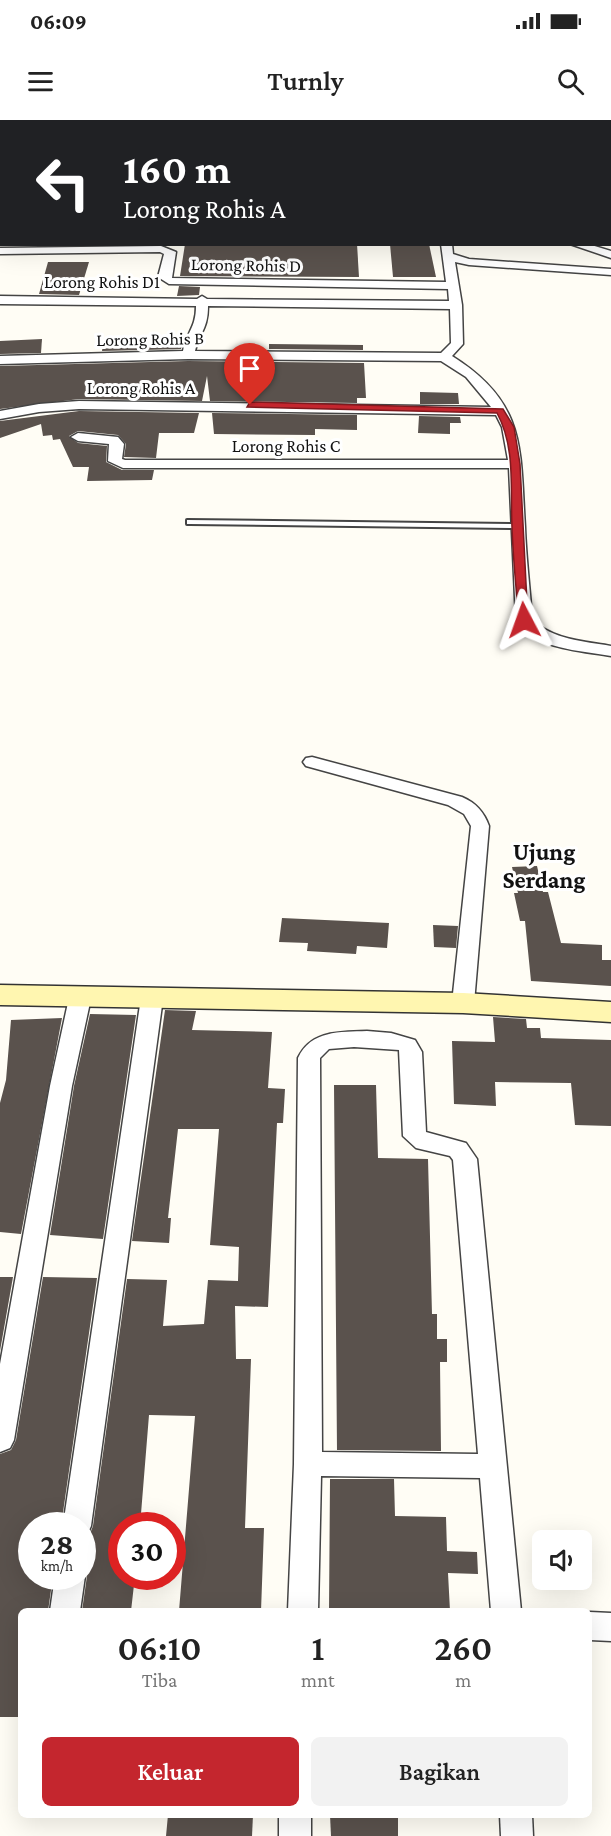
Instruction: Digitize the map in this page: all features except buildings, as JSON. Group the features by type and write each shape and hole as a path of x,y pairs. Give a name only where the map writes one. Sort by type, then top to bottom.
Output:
{"main road":[{"path":"0,995 464,1003 611,1012"}],"street":[{"path":"582,246 611,255"},
{"name":"Lorong Rohis D","path":"0,250 161,249 170,252 164,277 169,281 452,286"},
{"path":"446,250 469,262 611,272"},
{"path":"446,250 456,305 457,344 444,357 471,374 500,411 509,427 516,464 517,526 524,620 535,632 549,639 611,651"},
{"name":"Lorong Rohis D1","path":"0,300 202,300 456,305"},
{"path":"188,355 192,337 202,323 202,300"},
{"name":"Lorong Rohis B","path":"0,360 188,355 444,357"},
{"name":"Lorong Rohis A","path":"0,416 16,411 65,406 273,405 500,411"},
{"name":"Lorong Rohis C","path":"78,437 113,440 117,444 115,461 123,464 516,464"},
{"path":"312,762 455,801 465,805 477,816 480,826 464,1003"},
{"path":"0,1440 61,1086 80,998"},
{"path":"79,1512 152,998"},
{"path":"303,1608 308,1464 309,1058 312,1049 325,1042 392,1039 407,1045 411,1052 415,1136 424,1142 458,1149 465,1159 491,1466 506,1608"},
{"path":"308,1464 491,1466"},
{"path":"65,1608 68,1590"},
{"path":"592,1626 611,1628"},
{"path":"295,1836 296,1818"},
{"path":"516,1818 517,1836"}],"lane":[{"path":"190,522 517,526"}],"district":[{"name":"Ujung Serdang","path":"544,865"}],"route":[{"path":"250,405 500,411 509,427 516,464 517,526 524,620"}]}
